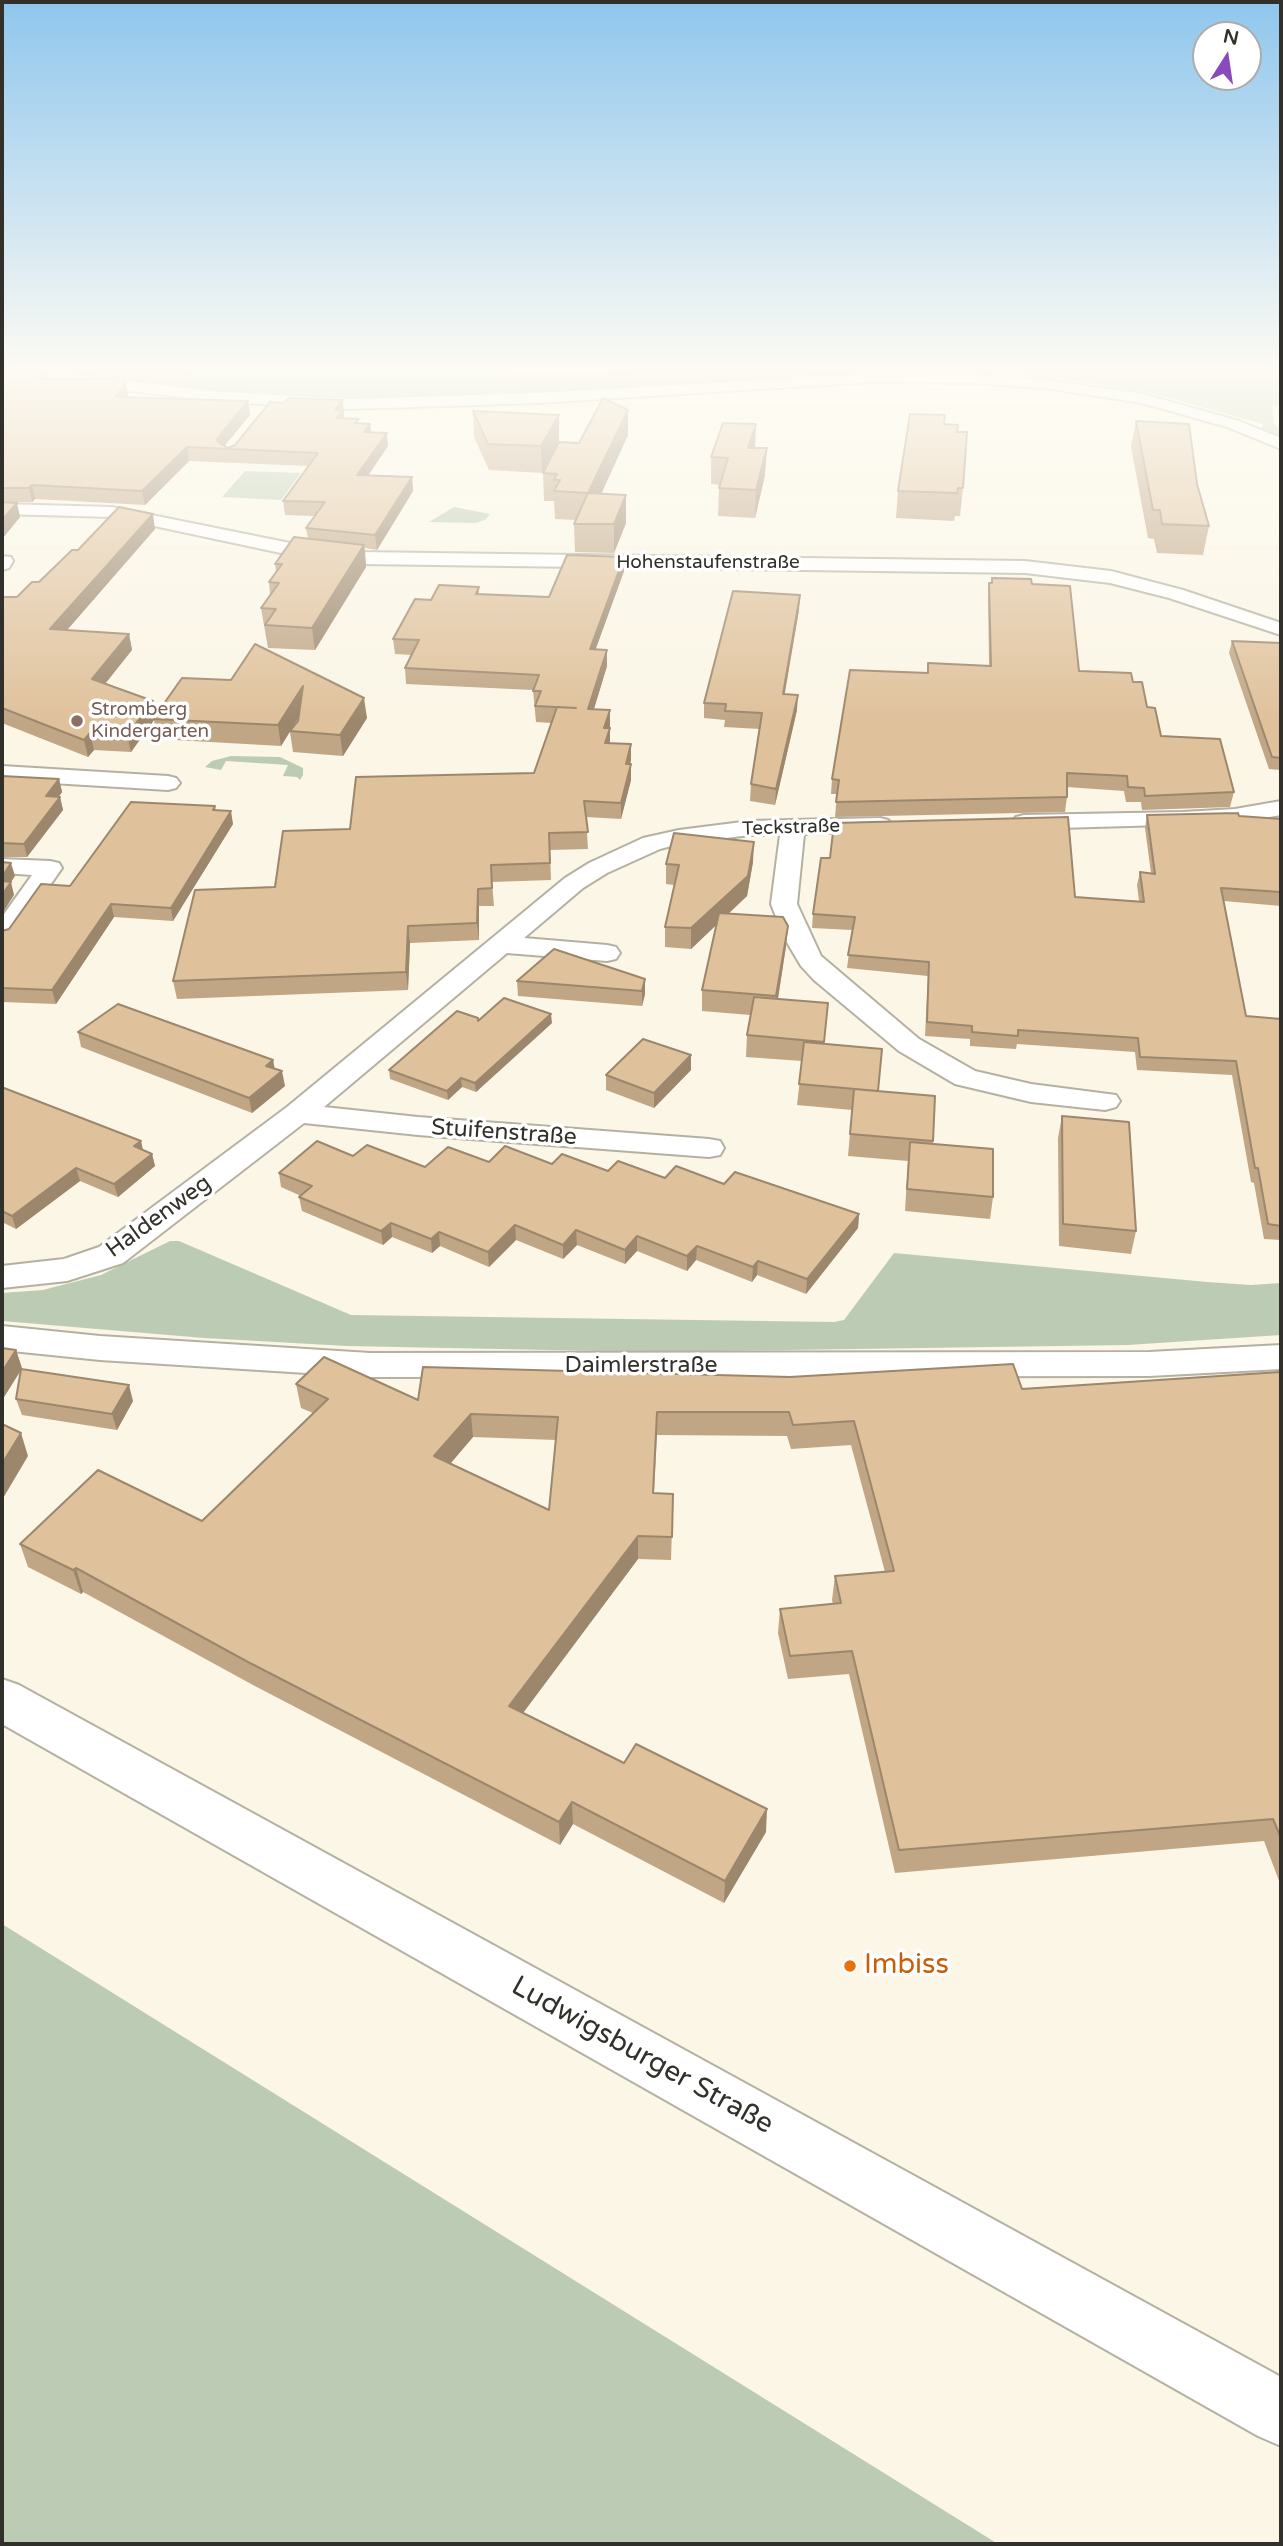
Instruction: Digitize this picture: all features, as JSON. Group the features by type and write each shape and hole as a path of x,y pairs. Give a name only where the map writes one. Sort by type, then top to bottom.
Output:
{"street":[{"name":"Hohenstaufenstraße","path":"2,509 124,514 258,544 320,555 359,558 976,565 1050,569 1111,578 1177,594 1281,629"},
{"path":"34,527 48,509"},
{"path":"2,773 168,783"},
{"path":"995,822 1183,819 1246,815 1281,808"},
{"name":"Teckstraße","path":"298,1113 574,883 598,868 652,843 726,831 793,826 898,825"},
{"path":"793,826 784,904 798,939 810,960 824,974 909,1045 965,1078 1031,1093 1105,1101"},
{"path":"2,866 50,868 2,935"},
{"path":"500,944 607,953"},
{"name":"Stuifenstraße","path":"298,1113 418,1126 709,1149"},
{"name":"Haldenweg","path":"2,1277 67,1270 111,1255 298,1113"},
{"name":"Daimlerstraße","path":"2,1338 100,1348 370,1365 1149,1364 1281,1357"},
{"name":"Ludwigsburger Straße","path":"2,1700 1281,2413"}],"green space":[{"path":"232,486 292,486 281,500 222,497"},
{"path":"454,507 490,514 485,520 475,523 429,522"},
{"path":"231,756 280,757 303,768 303,775 300,780 297,777 283,776 288,765 226,761 221,770 205,767 212,761"},
{"path":"170,1241 179,1241 351,1315 834,1322 844,1320 894,1253 1207,1282 1251,1285 1281,1283 1281,1335 1128,1345 650,1352 347,1346 204,1338 2,1321 2,1293 43,1290 101,1275"},
{"path":"2,1924 998,2544 2,2544"}],"building":[{"path":"2,486 31,486 29,488 2,488"},
{"path":"47,486 147,486 142,491"},
{"path":"294,486 406,486 375,535 306,528 325,502 283,501"},
{"path":"557,486 591,486 588,493 554,491"},
{"path":"720,486 757,486 756,490 719,488"},
{"path":"899,486 963,486 958,488 957,493 898,491"},
{"path":"1148,486 1198,486 1209,526 1162,524 1160,510 1153,510"},
{"path":"588,493 626,495 614,524 574,524"},
{"path":"2,502 17,503 2,520"},
{"path":"119,507 153,514 50,629 129,634 92,679 153,701 127,735 90,733 84,740 2,708 2,597 17,597 32,582 39,582 72,550 78,550"},
{"path":"294,537 364,545 312,628 265,625 276,609 261,608 279,583 269,582 282,564 275,564"},
{"path":"567,555 624,557 590,649 607,650 588,709 610,710 604,728 610,728 605,743 631,744 626,764 631,764 621,803 584,801 588,832 549,833 550,863 491,865 492,888 478,889 477,923 408,926 406,972 173,981 195,890 275,887 283,831 350,829 356,777 534,773 557,707 535,706 541,691 533,691 539,675 405,668 419,640 393,639 415,599 431,600 439,585 479,587 476,594 549,597"},
{"path":"992,578 1031,579 1032,584 1070,586 1079,671 1131,673 1133,682 1142,682 1147,707 1155,708 1161,736 1220,739 1234,792 1145,796 1144,788 1128,787 1127,776 1067,773 1067,797 836,802 839,780 832,779 850,670 928,673 928,663 991,666 989,583 992,583"},
{"path":"733,591 800,595 783,694 798,695 776,789 751,784 762,713 725,711 726,704 704,703"},
{"path":"1232,641 1281,643 1281,758 1272,757"},
{"path":"255,644 364,698 340,735 290,731 298,721 303,686 278,725 153,719 182,678 231,680"},
{"path":"2,776 59,779 46,796 60,797 24,844 2,843"},
{"path":"131,802 215,806 213,810 231,811 171,908 111,904 52,990 2,988 2,931 9,929 41,884 70,886"},
{"path":"1238,813 1239,816 1281,819 1281,892 1221,888 1246,1016 1281,1019 1281,1226 1268,1224 1236,1061 1140,1057 1138,1038 1018,1030 1018,1036 972,1032 972,1026 927,1022 929,962 848,955 855,917 813,914 821,858 830,858 834,823 1068,817 1075,897 1144,902 1140,872 1155,874 1147,815"},
{"path":"674,833 754,842 748,876 691,928 665,927 679,865 666,864"},
{"path":"2,862 11,863 2,877"},
{"path":"2,881 11,882 2,895"},
{"path":"719,913 783,917 788,926 776,996 702,990"},
{"path":"554,949 645,979 642,991 517,981"},
{"path":"754,997 828,1003 824,1042 747,1035"},
{"path":"504,998 551,1014 475,1083 461,1078 447,1091 389,1070 457,1011 478,1018 478,1021"},
{"path":"118,1004 273,1060 266,1066 282,1071 249,1098 78,1032"},
{"path":"643,1039 691,1055 654,1093 606,1075"},
{"path":"804,1042 882,1049 878,1091 799,1084"},
{"path":"4,1088 141,1141 134,1146 152,1154 114,1184 76,1168 12,1216 2,1211"},
{"path":"854,1089 935,1096 933,1141 850,1134"},
{"path":"1062,1116 1129,1122 1136,1231 1063,1224"},
{"path":"317,1141 353,1156 367,1145 425,1167 448,1147 489,1162 505,1146 552,1164 562,1154 608,1171 618,1161 665,1178 676,1166 724,1184 735,1172 859,1214 807,1279 758,1261 753,1267 697,1246 687,1256 637,1236 625,1250 576,1230 563,1245 515,1225 488,1252 439,1232 431,1239 391,1223 381,1231 299,1197 312,1186 279,1173"},
{"path":"910,1142 993,1149 993,1197 907,1189"},
{"path":"2,1348 16,1350 2,1372"},
{"path":"324,1357 418,1400 423,1367 790,1377 1013,1364 1022,1389 1280,1372 1281,1838 1273,1819 899,1850 852,1651 790,1656 780,1609 841,1603 835,1576 894,1571 854,1421 793,1425 789,1412 657,1412 653,1493 673,1494 672,1537 638,1536 509,1706 624,1763 636,1744 767,1809 725,1881 572,1802 559,1822 248,1662 76,1568 73,1570 20,1544 98,1470 202,1521 328,1399 296,1384","holes":["471,1414 558,1417 549,1510 434,1456"]},
{"path":"21,1369 129,1385 112,1414 16,1399"},
{"path":"2,1424 21,1433 2,1464"}],"place":[{"name":"Stromberg Kindergarten","path":"77,721"},
{"name":"Imbiss","path":"850,1966"}]}
